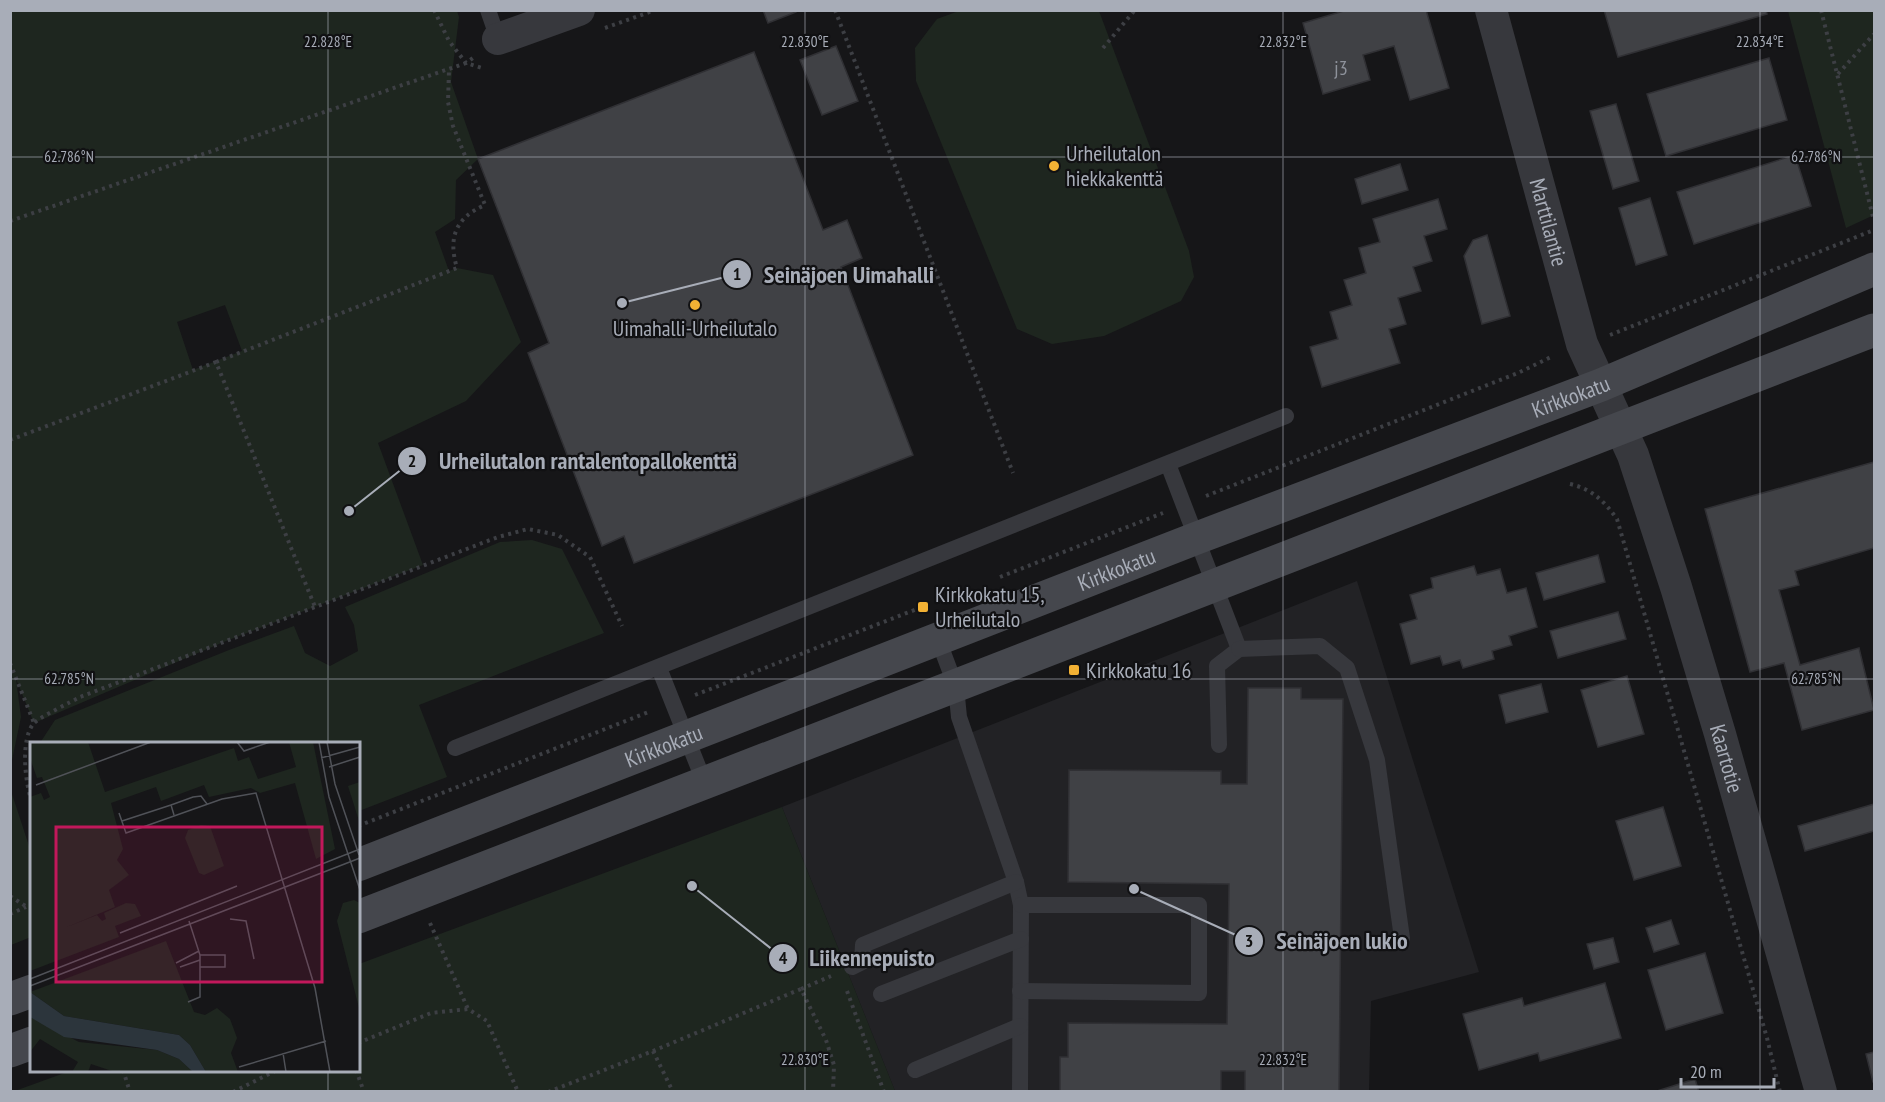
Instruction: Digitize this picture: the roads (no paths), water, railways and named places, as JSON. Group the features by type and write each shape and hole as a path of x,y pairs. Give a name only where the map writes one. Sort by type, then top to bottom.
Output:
{"main road":[{"name":"Kirkkokatu","path":"360,864 1197,538 1601,384 1875,268"},
{"path":"360,916 1875,330"},
{"path":"10,999 30,992"},
{"path":"10,1051 30,1044"}],"street":[{"path":"493,25 579,10"},
{"name":"Marttilantie","path":"1491,10 1571,349 1601,384 1622,428"},
{"name":"Kaartotie","path":"1622,428 1633,455 1679,599 1821,1092"}],"lane":[{"path":"455,748 1286,416"},
{"path":"1168,464 1239,649"},
{"path":"938,639 956,687 959,717 1016,882 1021,905 1020,1092"},
{"path":"1219,745 1217,666 1239,649 1320,646 1347,668 1377,760 1402,938"},
{"path":"659,668 705,784"},
{"path":"846,969 862,962 863,945 1016,882"},
{"path":"1020,991 1199,993 1199,905 1021,905"},
{"path":"881,994 1021,939"},
{"path":"915,1070 1020,1026"}],"place":[{"name":"Urheilutalon hiekkakenttä","path":"1054,166"},
{"name":"Seinäjoen Uimahalli","path":"622,303"},
{"name":"Uimahalli-Urheilutalo","path":"695,305"},
{"name":"Urheilutalon rantalentopallokenttä","path":"349,511"},
{"name":"Kirkkokatu 15, Urheilutalo","path":"923,607"},
{"name":"Kirkkokatu 16","path":"1074,670"},
{"name":"Liikennepuisto","path":"692,886"},
{"name":"Seinäjoen lukio","path":"1134,889"}]}
